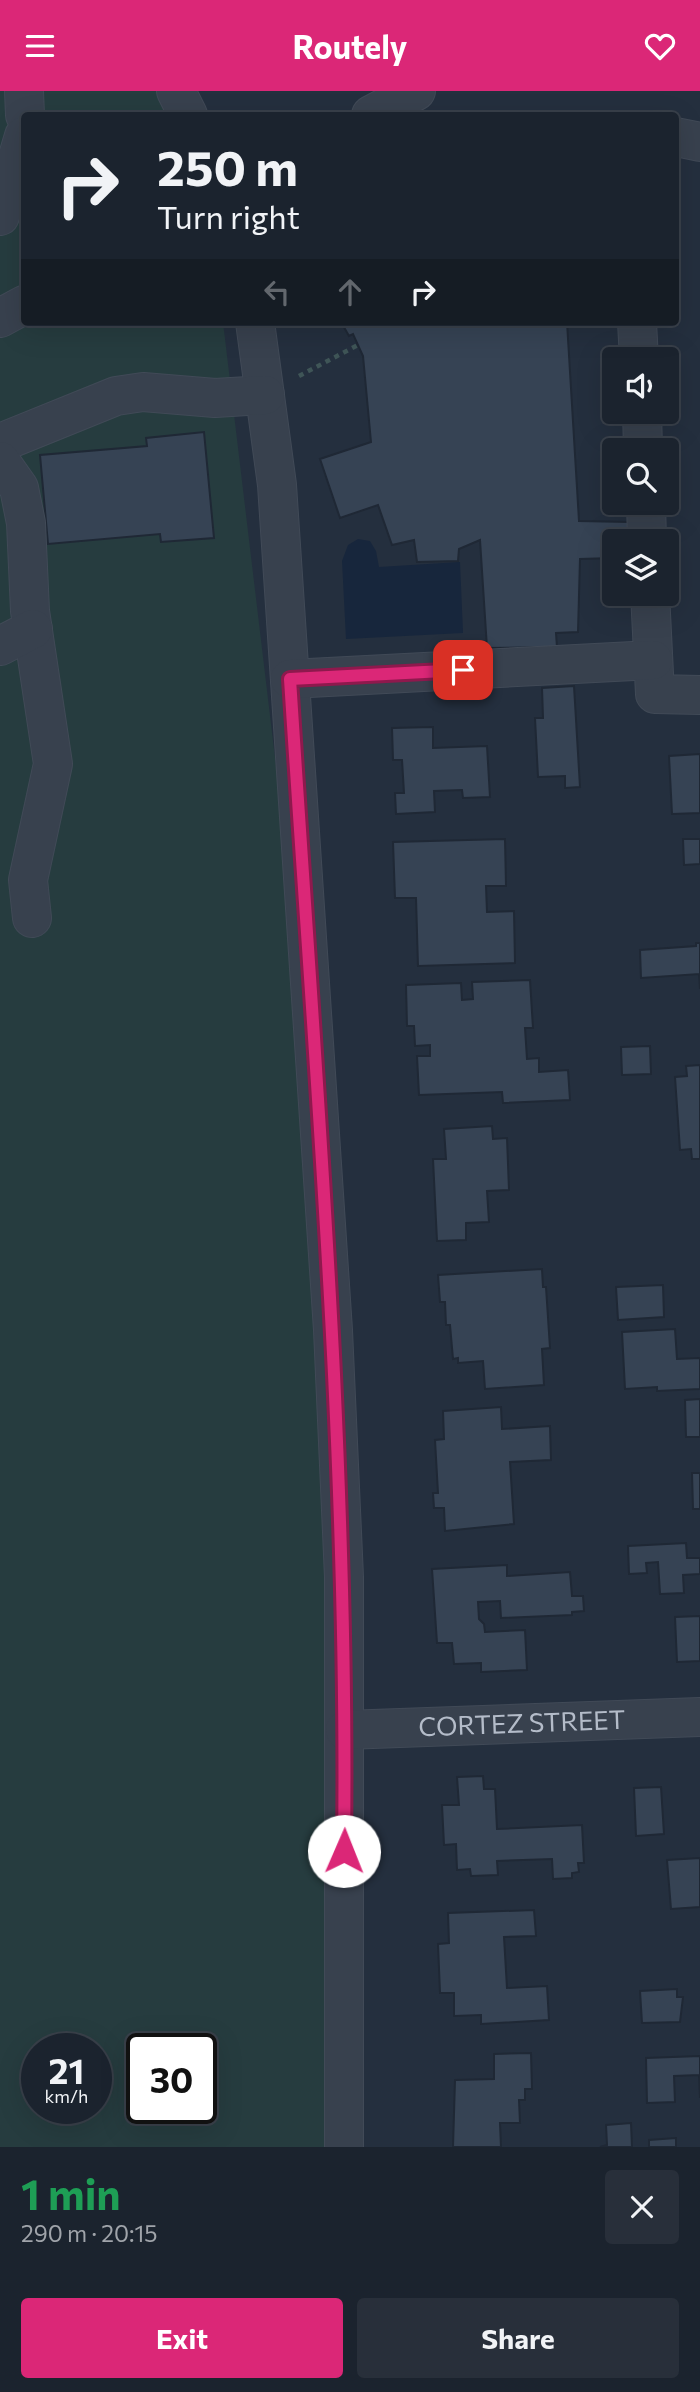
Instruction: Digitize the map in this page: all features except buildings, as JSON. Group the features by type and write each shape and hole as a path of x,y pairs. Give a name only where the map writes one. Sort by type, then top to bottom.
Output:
{"street":[{"path":"24,91 25,112"},
{"path":"176,91 186,112"},
{"path":"377,112 416,91"},
{"path":"679,138 700,142"},
{"path":"0,216 21,146"},
{"path":"0,318 21,307"},
{"path":"256,326 277,485 328,1223 344,1577 345,2147"},
{"path":"637,326 638,347"},
{"path":"0,443 116,396 143,392 215,397 265,395"},
{"path":"0,461 19,488 26,523 33,629 53,764 28,880 33,918"},
{"path":"651,606 654,694 700,695"},
{"path":"0,646 33,629"},
{"path":"290,679 653,660"},
{"name":"CORTEZ STREET","path":"345,1730 700,1717"}],"path":[{"path":"299,376 358,345"}],"green space":[{"path":"0,91 159,91 169,112 21,112 21,326 223,326 282,816 305,1113 329,1599 331,2147 0,2147"}],"water":[{"path":"358,539 370,541 376,551 379,567 460,562 463,633 346,639 342,561 348,545"}],"route":[{"path":"344,1851 344,1577 328,1223 290,679 463,670"}]}
